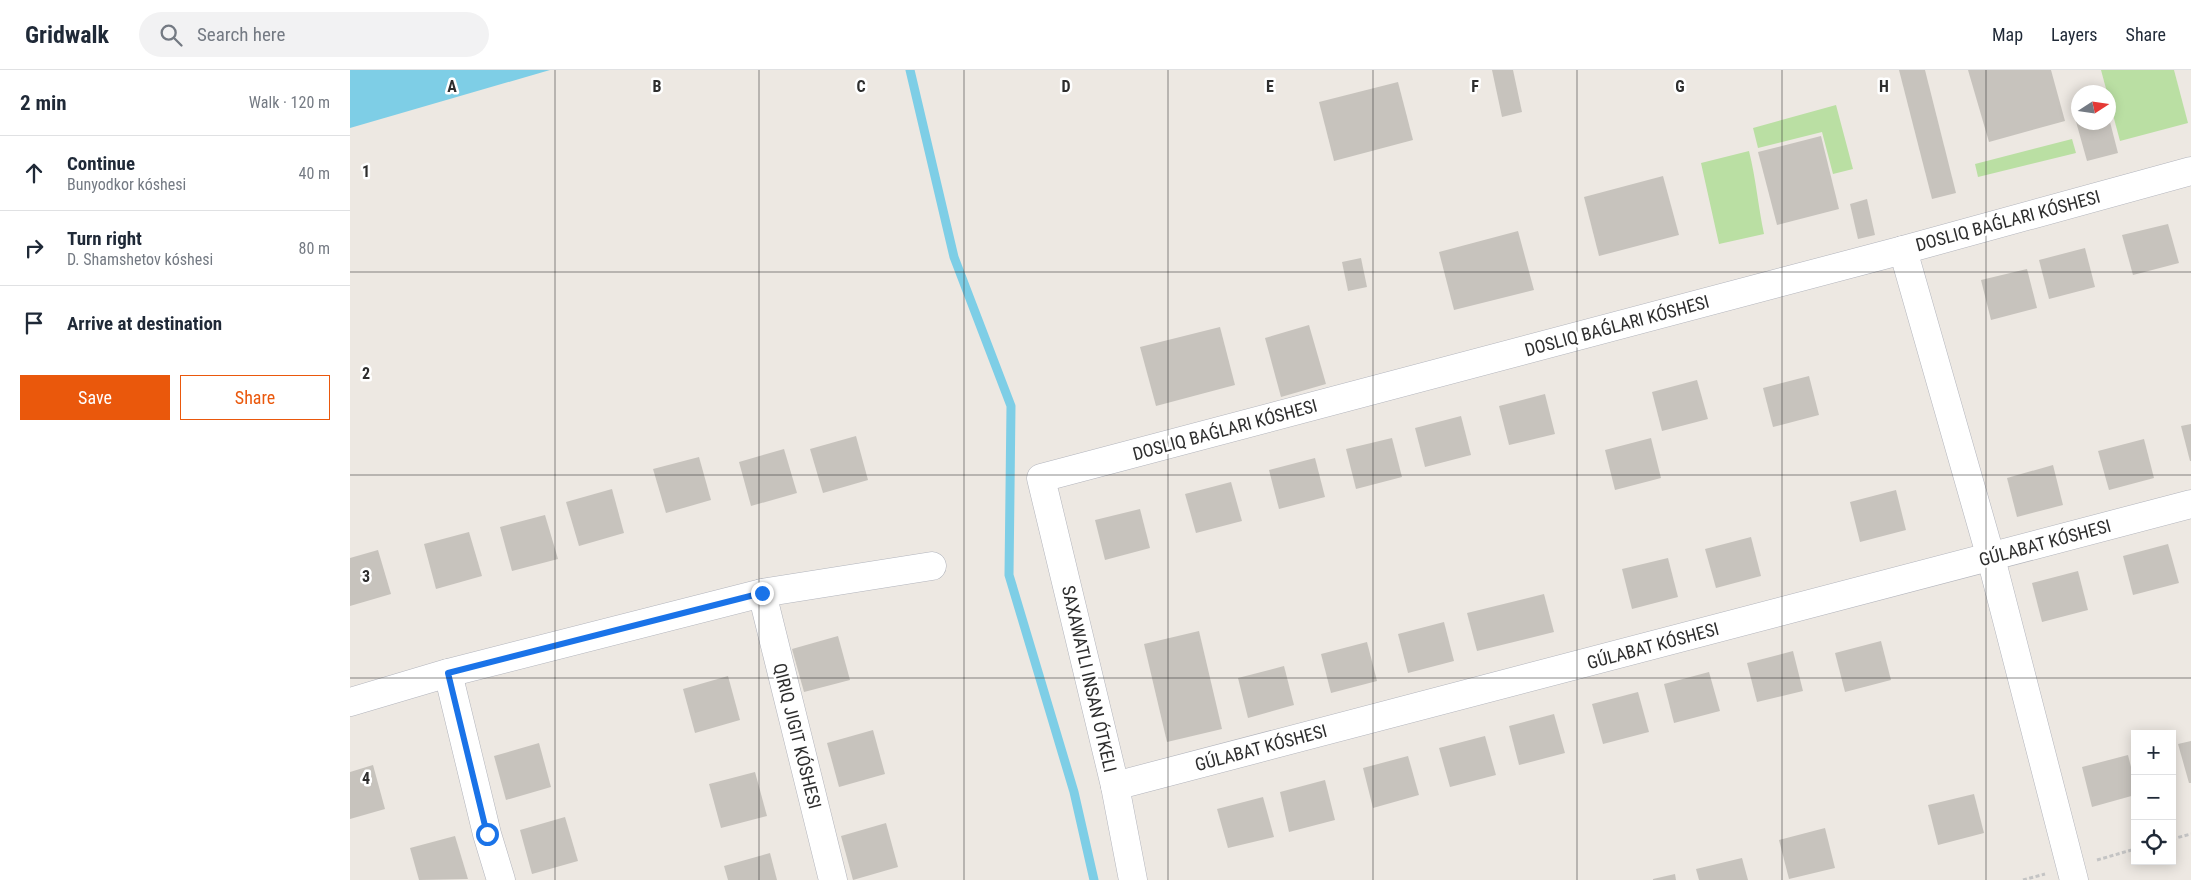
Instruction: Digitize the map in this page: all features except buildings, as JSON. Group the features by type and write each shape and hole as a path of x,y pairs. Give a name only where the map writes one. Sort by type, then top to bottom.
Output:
{"street":[{"path":"1133,880 1115,786 1041,478 1903,250 2191,171"},
{"path":"1903,250 1991,558 2074,880"},
{"name":"GÚLABAT KÓSHESI","path":"1115,786 1991,558 2191,504"},
{"path":"350,702 448,673 762,593 932,566"},
{"path":"762,593 833,880"},
{"path":"448,673 487,834 501,880"}],"path":[{"path":"2176,838 2191,834"}],"green space":[{"path":"2101,70 2174,70 2188,123 2120,141 2116,126 2116,85 2105,85"},
{"path":"1836,105 1853,169 1833,174 1822,132 1758,148 1753,128"},
{"path":"2072,139 2076,153 1978,177 1975,164"},
{"path":"1749,151 1764,234 1719,244 1701,163"}],"water":[{"path":"350,70 550,70 350,128"}],"waterway":[{"path":"910,70 954,257 1011,406 1009,575 1074,792 1094,880"}],"route":[{"path":"487,834 448,673 762,593"}]}
